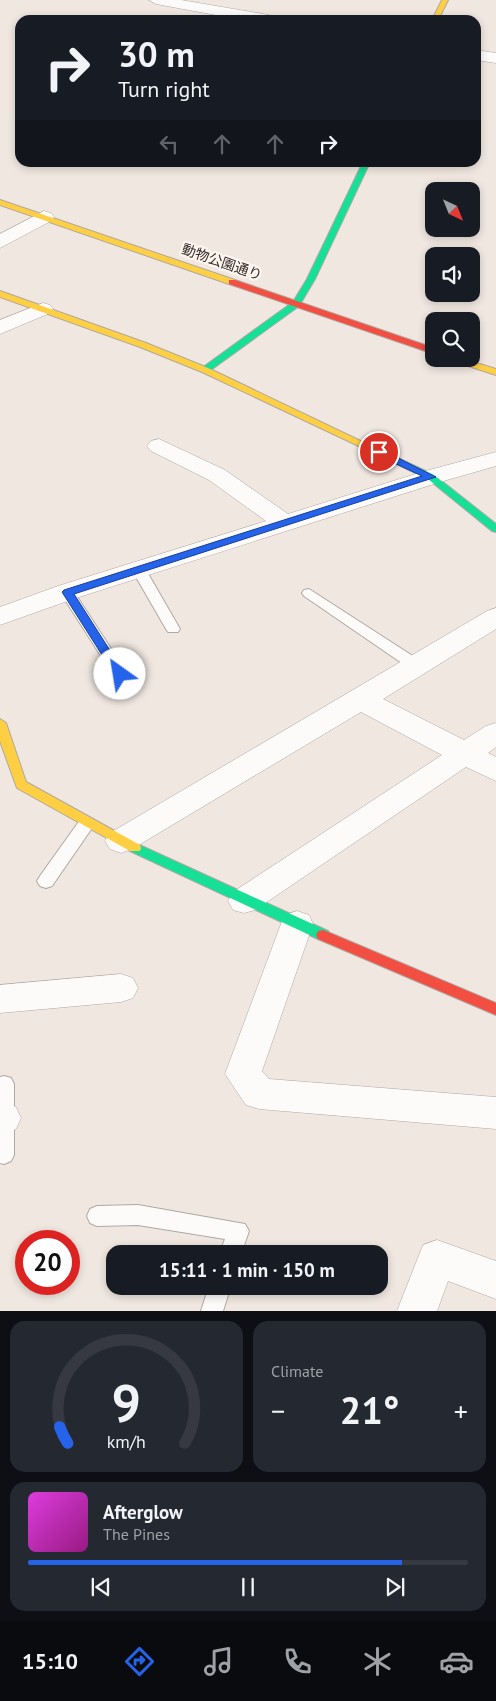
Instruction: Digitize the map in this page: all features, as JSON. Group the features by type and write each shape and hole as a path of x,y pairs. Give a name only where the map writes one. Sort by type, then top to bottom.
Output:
{"street":[{"path":"156,0 241,15"},
{"path":"438,15 445,0"},
{"path":"481,56 496,58"},
{"path":"205,370 296,304 311,279 364,167"},
{"name":"動物公園通り","path":"0,202 425,348"},
{"path":"0,242 44,217"},
{"path":"0,294 144,344 205,370 431,477 496,529"},
{"path":"0,328 43,309"},
{"path":"480,367 496,372"},
{"path":"159,446 217,474 286,523"},
{"path":"0,616 67,592 431,477 496,459"},
{"path":"121,841 417,666 496,617"},
{"path":"360,699 496,770"},
{"path":"0,723 21,785 86,824 244,902 496,1009"},
{"path":"244,902 496,734"},
{"path":"297,924 243,1074 258,1094 496,1113"},
{"path":"0,999 121,988"},
{"path":"418,1311 436,1258 496,1280"}],"lane":[{"path":"139,570 173,629"},
{"path":"67,592 120,674"},
{"path":"308,593 417,666"},
{"path":"46,881 86,824"},
{"path":"2,1107 4,1155"},
{"path":"97,1216 138,1215 238,1231 233,1245"},
{"path":"212,1311 217,1295"}],"traffic: fast":[{"path":"205,370 296,304 311,279 365,167"},
{"path":"366,446 431,477 496,529"},
{"path":"135,848 323,935"}],"traffic: slow":[{"path":"438,15 445,0"},
{"path":"0,202 232,282"},
{"path":"0,294 143,345 205,370 366,446"},
{"path":"480,367 496,372"},
{"path":"0,723 21,785 135,848"}],"traffic: jam":[{"path":"232,282 425,348"},
{"path":"323,935 496,1009"}],"route":[{"path":"120,674 67,592 431,477 379,452"}]}
